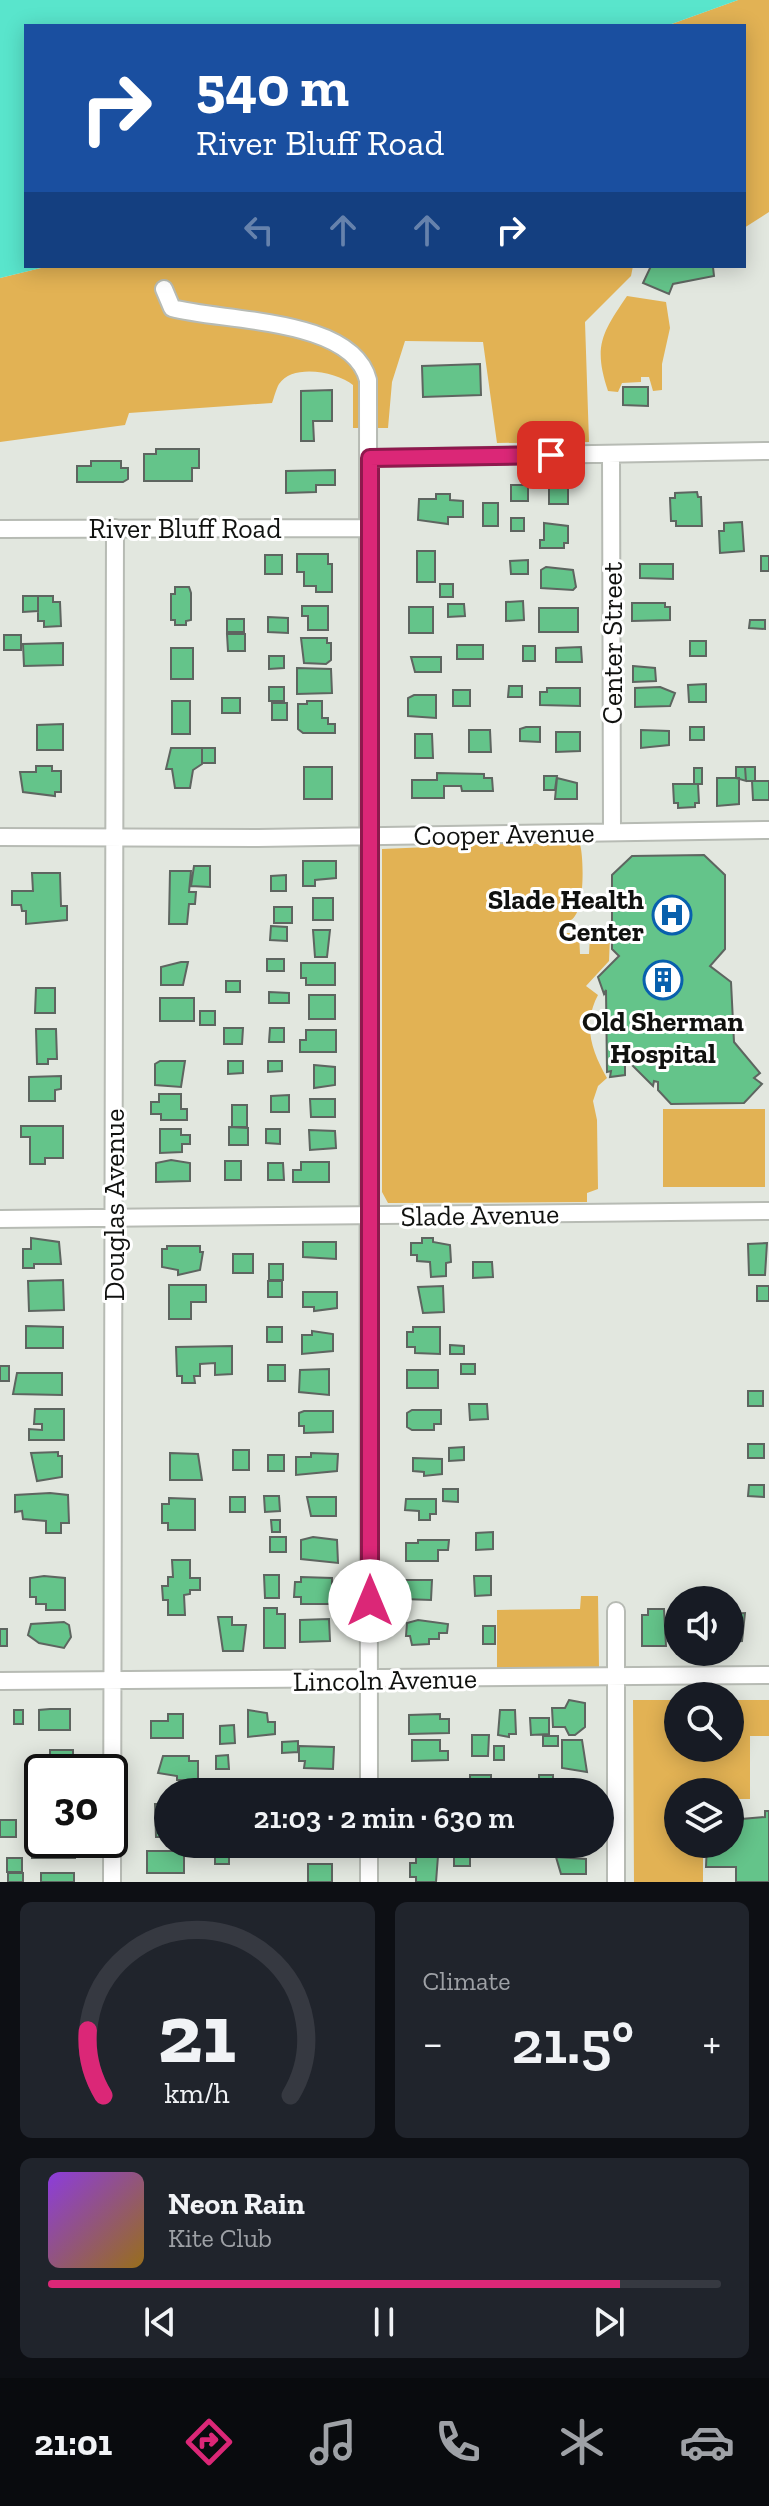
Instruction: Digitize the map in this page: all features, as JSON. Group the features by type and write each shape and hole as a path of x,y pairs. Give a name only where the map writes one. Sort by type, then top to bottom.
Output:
{"street":[{"path":"164,289 172,308 304,331 340,346 357,358 368,380 369,1778"},
{"path":"370,458 769,451"},
{"name":"Center Street","path":"611,454 612,832"},
{"name":"Douglas Avenue","path":"112,1882 115,528"},
{"name":"River Bluff Road","path":"0,529 370,528"},
{"name":"Cooper Avenue","path":"0,837 769,830"},
{"name":"Slade Avenue","path":"0,1219 769,1211"},
{"path":"616,1611 616,1882"},
{"name":"Lincoln Avenue","path":"0,1681 370,1681 769,1675"},
{"path":"369,1858 369,1882"}],"shaded area":[{"path":"0,0 738,0 672,24 24,24 24,268 41,268 0,278"},
{"path":"738,0 769,0 769,212 746,227 746,24 672,24"},
{"path":"41,268 633,268 631,276 585,322 589,442 497,443 483,342 405,341 392,382 388,428 353,428 353,385 326,373 304,372 286,377 279,384 272,403 129,413 125,425 0,442 0,278"},
{"path":"627,296 666,302 670,328 662,364 662,390 653,391 649,377 641,377 641,382 622,383 618,392 608,391 601,362 602,340"},
{"path":"580,844 583,873 579,907 571,920 559,922 559,933 579,933 580,954 589,954 590,935 610,936 609,961 586,986 598,995 591,1017 591,1038 607,1078 598,1086 593,1101 597,1120 598,1189 587,1193 587,1202 388,1203 382,1192 382,849"},
{"path":"663,1109 765,1109 765,1187 663,1187"},
{"path":"581,1596 598,1596 599,1667 497,1668 497,1610 580,1609"},
{"path":"633,1700 664,1700 664,1762 744,1762 744,1700 769,1700 769,1736 750,1736 750,1799 744,1799 744,1778 664,1778 664,1858 703,1858 703,1882 634,1882"}],"building":[{"path":"650,268 713,268 714,276 673,284 669,294 643,283"},
{"path":"480,364 481,395 423,397 422,366"},
{"path":"623,387 648,387 648,406 623,405"},
{"path":"332,390 332,421 313,421 314,441 301,441 301,391"},
{"path":"156,449 199,449 199,468 192,468 192,481 144,481 144,454 156,454"},
{"path":"91,461 121,461 121,468 128,468 128,479 123,482 77,482 77,466 91,466"},
{"path":"335,470 335,485 316,485 316,492 286,493 286,471"},
{"path":"549,480 568,480 568,504 549,504"},
{"path":"511,485 528,485 528,501 511,501"},
{"path":"697,492 701,497 702,526 676,526 676,521 671,521 670,498 675,498 675,493"},
{"path":"436,494 450,494 450,500 463,501 463,517 448,517 448,524 418,520 419,499 436,499"},
{"path":"483,503 498,503 498,526 483,526"},
{"path":"511,518 524,518 524,531 511,531"},
{"path":"742,522 744,551 720,553 719,531 724,531 724,523"},
{"path":"544,523 568,526 568,543 564,543 564,548 540,548 540,540 544,540"},
{"path":"417,551 435,551 435,582 417,582"},
{"path":"297,554 328,554 328,564 332,564 332,592 316,592 316,586 304,586 304,572 297,572"},
{"path":"265,555 282,555 282,574 265,574"},
{"path":"761,556 769,556 769,571 761,571"},
{"path":"528,560 528,574 511,574 510,561"},
{"path":"640,564 673,564 673,579 640,578"},
{"path":"546,567 573,570 576,587 573,590 541,588 541,570"},
{"path":"440,584 453,584 453,597 440,597"},
{"path":"175,587 189,587 191,593 191,620 186,621 186,625 175,625 175,620 171,620 171,594 175,594"},
{"path":"23,596 38,596 38,611 23,612"},
{"path":"38,596 53,596 53,602 60,602 61,626 44,627 44,621 38,621"},
{"path":"523,601 524,620 506,621 506,602"},
{"path":"632,603 665,603 665,607 670,607 670,620 632,621"},
{"path":"448,604 464,604 465,616 448,617"},
{"path":"302,606 328,606 328,630 308,630 308,616 302,616"},
{"path":"409,607 433,607 433,633 409,633"},
{"path":"539,608 578,608 578,632 539,632"},
{"path":"268,617 288,618 288,633 268,632"},
{"path":"227,619 244,619 244,632 227,632"},
{"path":"750,620 765,620 765,629 749,628"},
{"path":"227,634 245,634 245,651 228,651"},
{"path":"4,635 21,635 21,650 4,650"},
{"path":"301,638 327,638 327,643 331,643 331,660 326,664 304,663"},
{"path":"690,641 706,641 706,656 690,656"},
{"path":"63,643 63,665 24,666 23,644"},
{"path":"457,645 483,645 483,659 457,659"},
{"path":"523,646 535,646 535,661 523,661"},
{"path":"581,647 582,662 556,662 556,648"},
{"path":"171,648 193,648 193,679 171,679"},
{"path":"269,656 284,656 284,668 269,669"},
{"path":"411,657 441,657 441,672 415,672"},
{"path":"633,666 655,668 656,681 633,682"},
{"path":"297,668 331,669 332,693 297,694"},
{"path":"706,684 706,702 689,702 688,685"},
{"path":"509,686 522,686 522,697 508,697"},
{"path":"269,687 284,687 284,701 269,701"},
{"path":"660,687 675,693 670,706 635,707 635,688"},
{"path":"547,688 580,688 580,706 540,705 540,692 547,692"},
{"path":"453,690 470,690 470,706 453,706"},
{"path":"436,695 436,718 408,716 408,698"},
{"path":"222,698 240,698 240,713 222,713"},
{"path":"172,701 190,701 190,734 172,734"},
{"path":"307,701 322,701 322,718 328,718 328,724 335,724 335,733 303,733 298,729 298,704 307,704"},
{"path":"272,703 287,703 287,720 272,720"},
{"path":"63,724 63,750 37,750 37,725"},
{"path":"540,727 540,742 520,741 520,729"},
{"path":"690,727 704,727 704,740 690,740"},
{"path":"469,730 490,730 491,752 469,752"},
{"path":"641,730 669,731 669,745 641,748"},
{"path":"556,732 580,732 580,751 556,752"},
{"path":"415,734 432,734 433,758 415,758"},
{"path":"171,748 202,748 202,764 193,770 190,788 175,788 172,769 166,769"},
{"path":"202,748 215,748 215,763 202,763"},
{"path":"36,766 52,766 52,771 61,771 61,792 55,792 55,796 23,792 20,772 36,772"},
{"path":"304,767 332,767 332,799 304,799"},
{"path":"736,767 745,767 746,781 736,778"},
{"path":"745,767 755,767 755,781 746,781"},
{"path":"694,768 702,768 702,784 694,784"},
{"path":"437,773 484,774 484,778 492,778 493,791 462,791 461,786 444,786 444,798 412,798 412,780 437,780"},
{"path":"544,776 557,776 555,790 544,790"},
{"path":"557,778 577,783 577,799 555,799"},
{"path":"717,778 739,778 739,804 717,806"},
{"path":"752,781 769,781 769,800 753,800"},
{"path":"673,784 698,784 699,803 695,803 695,807 678,808 678,803 674,803"},
{"name":"Old Sherman Hospital","path":"704,855 725,875 725,949 710,966 731,982 734,1042 760,1073 754,1078 762,1084 744,1103 671,1104 658,1090 658,1082 654,1081 653,1086 628,1061 625,1061 625,1075 610,1077 611,1071 607,1072 606,990 604,994 598,977 619,956 612,949 612,875 632,856"},
{"path":"303,861 336,861 336,878 315,880 315,886 303,886"},
{"path":"194,866 210,866 210,887 191,886"},
{"path":"170,871 191,871 189,892 196,892 195,904 189,904 187,924 169,924"},
{"path":"32,873 60,873 61,906 67,906 67,920 26,924 26,911 22,911 21,905 12,905 12,891 33,891"},
{"path":"286,875 286,891 271,891 271,876"},
{"path":"313,898 333,898 333,920 313,920"},
{"path":"274,907 292,907 292,923 274,923"},
{"path":"271,926 287,927 287,941 270,940"},
{"path":"313,930 330,930 327,957 315,957"},
{"path":"267,959 284,959 284,971 267,971"},
{"path":"188,962 183,985 161,985 161,967"},
{"path":"301,963 335,963 335,985 306,985 306,978 301,978"},
{"path":"226,981 240,981 240,992 226,992"},
{"path":"36,988 55,988 55,1013 35,1013"},
{"path":"269,992 289,993 289,1003 269,1003"},
{"path":"309,995 335,995 335,1019 309,1019"},
{"path":"160,998 194,998 194,1021 160,1021"},
{"path":"200,1011 215,1011 215,1025 200,1025"},
{"path":"224,1028 243,1028 242,1044 224,1044"},
{"path":"270,1028 284,1028 284,1042 269,1042"},
{"path":"36,1029 56,1029 57,1059 48,1059 48,1064 37,1064"},
{"path":"306,1030 336,1030 336,1052 300,1052 300,1040 306,1040"},
{"path":"160,1061 185,1061 181,1087 155,1085 155,1064"},
{"path":"228,1061 243,1061 243,1073 228,1074"},
{"path":"268,1061 282,1061 282,1071 268,1072"},
{"path":"314,1065 335,1067 335,1085 314,1088"},
{"path":"61,1076 61,1089 55,1090 55,1101 29,1101 29,1077"},
{"path":"159,1094 181,1094 181,1109 187,1109 187,1120 161,1120 161,1114 151,1114 151,1102 159,1102"},
{"path":"289,1095 289,1112 271,1112 271,1096"},
{"path":"310,1099 335,1099 335,1117 311,1117"},
{"path":"232,1105 247,1105 247,1127 232,1127"},
{"path":"21,1126 63,1126 63,1158 45,1158 45,1164 30,1164 30,1137 21,1137"},
{"path":"229,1127 248,1128 248,1145 229,1145"},
{"path":"160,1129 181,1129 181,1135 190,1135 190,1144 182,1144 182,1152 160,1153"},
{"path":"266,1129 280,1129 280,1144 266,1143"},
{"path":"309,1130 335,1131 336,1148 310,1150"},
{"path":"171,1160 190,1163 190,1181 156,1182 156,1163"},
{"path":"225,1161 241,1161 241,1180 225,1180"},
{"path":"301,1162 329,1162 329,1182 293,1182 293,1170 301,1170"},
{"path":"268,1163 283,1163 284,1180 268,1180"},
{"path":"31,1238 59,1242 61,1264 34,1264 34,1268 23,1268 23,1249 31,1249"},
{"path":"422,1238 433,1238 433,1242 450,1245 451,1262 446,1263 446,1276 431,1277 430,1262 417,1261 417,1255 411,1255 411,1243 422,1243"},
{"path":"303,1242 336,1242 336,1259 303,1257"},
{"path":"767,1243 765,1275 749,1275 748,1244"},
{"path":"167,1246 200,1246 200,1252 203,1252 200,1270 178,1275 178,1270 162,1267 162,1249 167,1249"},
{"path":"233,1254 253,1254 253,1273 233,1273"},
{"path":"473,1262 492,1262 493,1277 473,1278"},
{"path":"269,1264 283,1264 283,1280 269,1280"},
{"path":"63,1280 64,1310 29,1311 28,1281"},
{"path":"268,1281 282,1281 282,1297 268,1297"},
{"path":"169,1285 206,1285 206,1302 191,1302 191,1319 169,1319"},
{"path":"443,1286 444,1312 423,1313 418,1287"},
{"path":"757,1286 769,1286 769,1301 757,1301"},
{"path":"303,1292 337,1292 337,1308 314,1311 314,1307 303,1307"},
{"path":"26,1326 63,1327 63,1348 26,1348"},
{"path":"267,1327 282,1327 282,1342 267,1342"},
{"path":"413,1327 440,1327 440,1354 415,1353 415,1347 407,1347 407,1332 413,1332"},
{"path":"312,1331 333,1334 333,1351 302,1354 302,1335 312,1335"},
{"path":"450,1345 464,1346 464,1354 450,1354"},
{"path":"232,1346 232,1374 215,1375 215,1363 200,1364 200,1376 194,1376 195,1383 182,1383 182,1376 177,1376 176,1347"},
{"path":"461,1364 475,1364 475,1374 461,1374"},
{"path":"268,1365 285,1365 285,1381 268,1381"},
{"path":"0,1366 9,1366 9,1381 0,1381"},
{"path":"329,1369 329,1395 299,1392 300,1370"},
{"path":"407,1370 438,1370 438,1388 407,1388"},
{"path":"17,1373 62,1373 62,1395 13,1394"},
{"path":"748,1391 763,1391 763,1406 748,1406"},
{"path":"469,1404 487,1404 488,1419 470,1420"},
{"path":"35,1409 64,1409 64,1440 29,1440 29,1429 42,1430 42,1424 34,1424"},
{"path":"412,1410 441,1410 441,1424 434,1424 434,1430 412,1430 407,1427 407,1413"},
{"path":"333,1411 333,1432 304,1433 304,1426 299,1426 299,1413"},
{"path":"748,1444 764,1444 764,1458 748,1458"},
{"path":"464,1447 464,1460 449,1461 449,1448"},
{"path":"233,1450 249,1450 249,1470 233,1470"},
{"path":"58,1452 58,1456 62,1456 62,1477 37,1481 31,1453"},
{"path":"170,1453 198,1454 202,1480 170,1480"},
{"path":"311,1453 338,1454 337,1471 296,1475 296,1457 311,1457"},
{"path":"268,1455 284,1455 284,1471 268,1471"},
{"path":"413,1458 442,1459 442,1474 424,1476 424,1472 413,1471"},
{"path":"749,1485 764,1485 764,1497 748,1496"},
{"path":"443,1489 458,1489 458,1502 443,1501"},
{"path":"15,1495 68,1495 69,1523 61,1523 61,1533 46,1533 46,1521 23,1519 22,1511 15,1512"},
{"path":"264,1496 279,1496 280,1511 265,1512"},
{"path":"230,1497 245,1497 245,1512 230,1512"},
{"path":"307,1497 336,1497 336,1516 311,1516"},
{"path":"169,1498 195,1499 195,1530 168,1530 168,1523 162,1523 162,1504 169,1504"},
{"path":"406,1499 436,1499 436,1514 430,1514 430,1520 419,1520 419,1511 405,1510"},
{"path":"271,1520 280,1520 280,1532 272,1532"},
{"path":"493,1532 493,1549 476,1550 476,1533"},
{"path":"270,1537 286,1537 286,1552 270,1552"},
{"path":"313,1537 337,1540 338,1563 301,1559 301,1540"},
{"path":"418,1540 449,1540 448,1550 438,1550 438,1561 406,1561 406,1543 418,1543"},
{"path":"172,1560 190,1560 190,1578 200,1578 200,1590 190,1590 190,1594 184,1595 185,1615 168,1615 168,1600 163,1600 162,1586 168,1586 168,1577 173,1577"},
{"path":"264,1575 279,1575 279,1598 265,1598"},
{"path":"474,1576 491,1576 491,1595 475,1596"},
{"path":"301,1577 332,1578 332,1604 301,1604 301,1597 294,1597 295,1582 301,1582"},
{"path":"30,1578 65,1578 65,1610 46,1610 46,1604 36,1604 36,1597 30,1597"},
{"path":"403,1580 432,1580 431,1600 403,1599"},
{"path":"264,1608 277,1608 277,1614 285,1614 285,1648 264,1648"},
{"path":"648,1609 664,1609 664,1646 642,1646 642,1615 648,1615"},
{"path":"218,1617 232,1617 232,1625 246,1625 243,1651 223,1651"},
{"path":"329,1619 330,1641 300,1642 300,1620"},
{"path":"418,1620 448,1624 447,1633 439,1633 439,1639 429,1639 429,1644 412,1645 410,1636 406,1636 407,1623"},
{"path":"64,1622 69,1625 71,1637 64,1648 39,1643 28,1635 31,1624"},
{"path":"483,1626 495,1626 495,1644 483,1644"},
{"path":"0,1629 7,1629 7,1646 0,1646"},
{"path":"569,1700 585,1703 585,1727 575,1735 569,1735 565,1727 553,1727 552,1708 565,1708"},
{"path":"70,1709 70,1730 39,1730 39,1710"},
{"path":"14,1710 23,1710 23,1724 14,1724"},
{"path":"248,1710 267,1713 268,1722 275,1722 275,1734 248,1737"},
{"path":"500,1710 515,1710 516,1734 509,1734 509,1737 498,1735"},
{"path":"168,1714 183,1714 183,1738 151,1738 151,1721 168,1721"},
{"path":"440,1714 440,1719 449,1719 449,1733 409,1734 409,1715"},
{"path":"530,1718 549,1718 549,1734 531,1735"},
{"path":"234,1725 235,1743 220,1744 220,1726"},
{"path":"472,1735 489,1735 488,1756 472,1756"},
{"path":"543,1736 558,1736 558,1746 543,1746"},
{"path":"412,1740 440,1740 440,1751 448,1751 448,1760 412,1761"},
{"path":"562,1740 582,1740 587,1772 562,1768"},
{"path":"298,1741 298,1752 282,1753 282,1742"},
{"path":"299,1746 334,1747 333,1769 304,1768 305,1761 299,1761"},
{"path":"494,1746 504,1746 504,1760 494,1760"},
{"path":"50,1750 73,1750 73,1754 50,1754"},
{"path":"228,1755 229,1769 216,1769 216,1756"},
{"path":"163,1756 189,1756 189,1761 198,1761 198,1778 177,1778 158,1773"},
{"path":"470,1775 491,1775 491,1778 470,1778"},
{"path":"539,1775 553,1775 553,1778 539,1778"},
{"path":"765,1811 769,1811 769,1882 736,1882 736,1867 706,1867 706,1858 744,1858 744,1819 765,1817"},
{"path":"0,1820 16,1820 16,1837 0,1837"},
{"path":"147,1851 154,1851 154,1858 184,1858 184,1873 147,1873"},
{"path":"7,1858 22,1858 22,1872 7,1872"},
{"path":"215,1858 229,1858 229,1864 215,1864"},
{"path":"416,1858 438,1858 436,1882 416,1882 416,1877 410,1877 410,1863 416,1863"},
{"path":"454,1858 470,1858 470,1866 454,1866"},
{"path":"556,1858 586,1859 586,1874 561,1874"},
{"path":"308,1864 332,1864 332,1882 308,1882"},
{"path":"8,1873 23,1873 23,1882 8,1882"},
{"path":"41,1873 74,1873 74,1882 41,1882"}],"place":[{"name":"Slade Health Center","path":"672,915"},
{"name":"Old Sherman Hospital","path":"663,980"}],"route":[{"path":"370,1601 370,458 551,455"}]}
